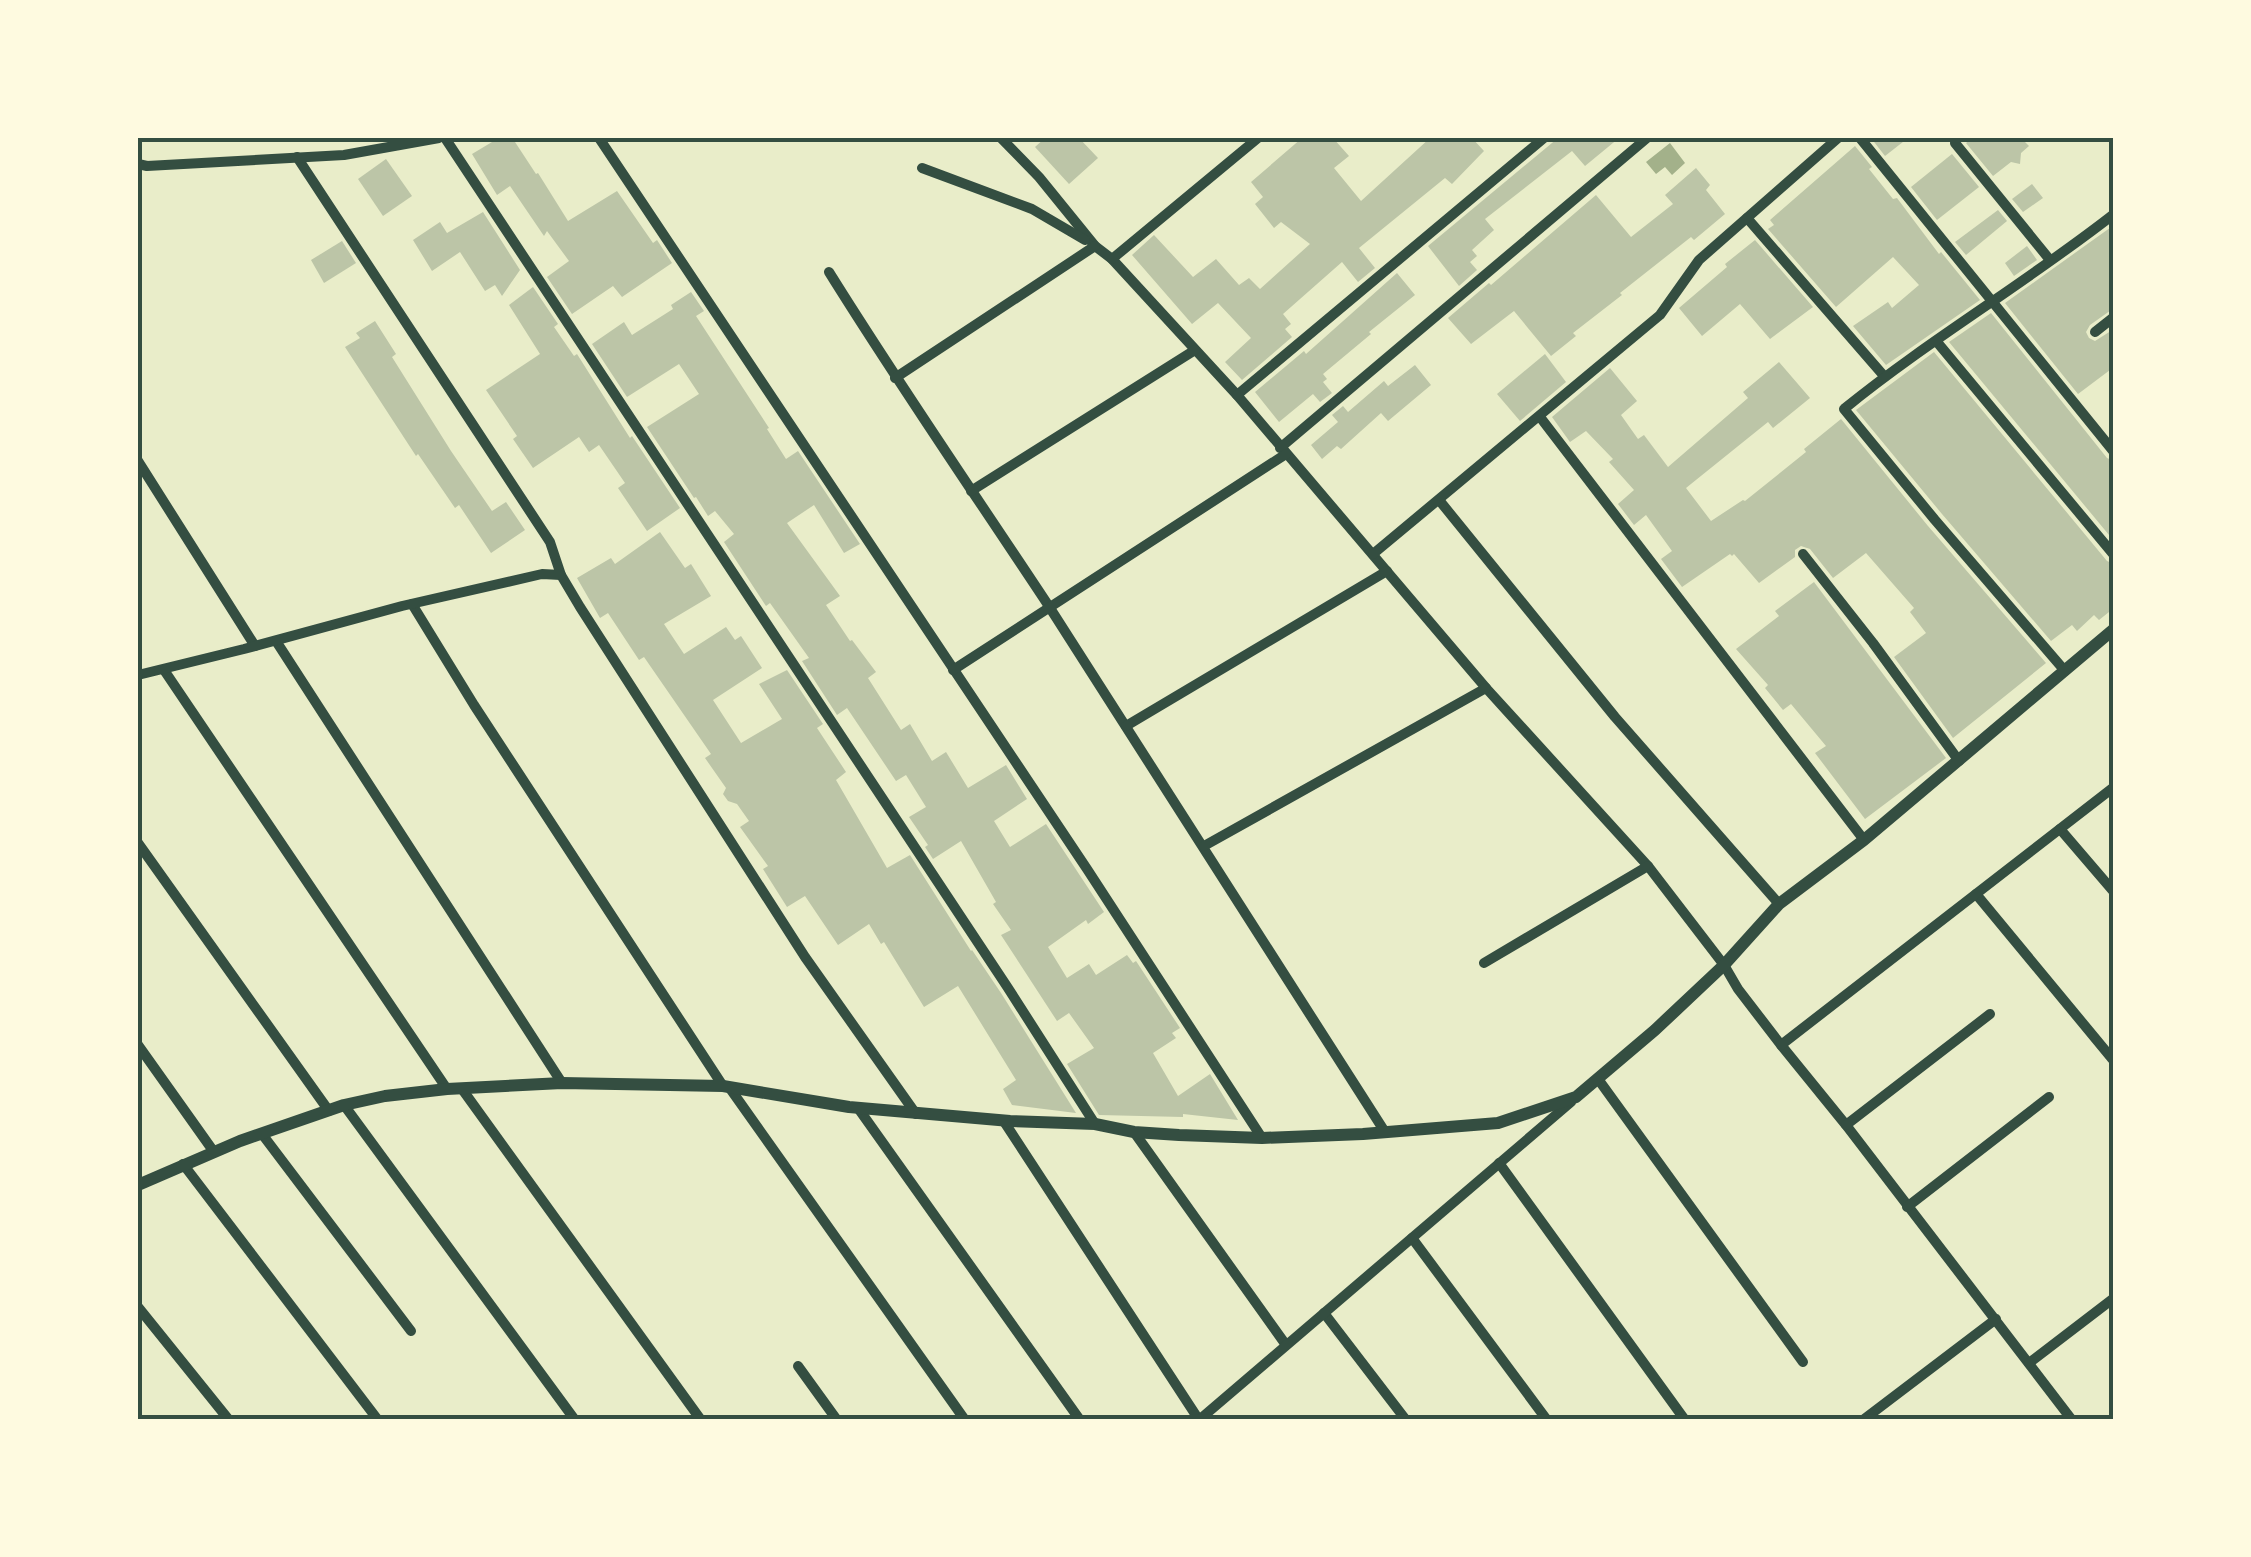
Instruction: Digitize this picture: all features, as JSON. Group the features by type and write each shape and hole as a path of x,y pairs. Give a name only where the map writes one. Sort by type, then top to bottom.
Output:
{"street":[{"path":"138,164 344,155 442,138 1095,1124"},
{"path":"1001,138 1039,177 1095,246"},
{"path":"1112,259 1258,138"},
{"path":"1238,396 1544,138"},
{"path":"953,670 1283,451 1648,138"},
{"path":"1373,554 1660,314 1698,260 1838,138"},
{"path":"1860,138 2114,452"},
{"path":"602,141 1262,1138"},
{"path":"1955,143 2050,260"},
{"path":"297,158 550,542 561,575 805,957 916,1114"},
{"path":"922,168 1032,208 1095,246 1112,259 1238,396 1486,688 1648,866 1738,989 2072,1420"},
{"path":"2064,671 1844,409 1884,376 2114,214"},
{"path":"1747,218 1884,376"},
{"path":"895,378 1095,246"},
{"path":"829,272 1204,846 1385,1132"},
{"path":"2094,332 2114,317"},
{"path":"1937,342 2114,555"},
{"path":"972,491 1195,350"},
{"path":"1540,416 1864,840"},
{"path":"138,460 255,646"},
{"path":"1439,500 1615,717 1779,904"},
{"path":"1803,554 1959,760"},
{"path":"1126,726 1387,571"},
{"path":"138,675 412,604 542,574 561,575"},
{"path":"412,604 474,705 726,1087 965,1420"},
{"path":"1003,1120 1199,1420 1598,1079 1724,965 1779,904 1864,840 2114,629"},
{"path":"276,641 562,1083"},
{"path":"164,670 447,1090"},
{"path":"1204,846 1486,688"},
{"path":"1781,1045 2114,787"},
{"path":"2060,830 2114,892"},
{"path":"138,843 329,1111"},
{"path":"1484,963 1648,866"},
{"path":"1976,894 2114,1061"},
{"path":"1846,1125 1990,1014"},
{"path":"138,1045 214,1152"},
{"path":"1598,1079 1803,1362"},
{"path":"138,1185 214,1152 344,1106 385,1096 462,1089 562,1083 726,1087 916,1114 1262,1138 1498,1123 1576,1097"},
{"path":"462,1089 700,1420"},
{"path":"1907,1207 2049,1097"},
{"path":"344,1106 575,1420"},
{"path":"858,1108 1080,1420"},
{"path":"1134,1132 1286,1345"},
{"path":"262,1134 411,1331"},
{"path":"1499,1163 1685,1420"},
{"path":"183,1164 378,1420"},
{"path":"1412,1238 1546,1420"},
{"path":"2029,1363 2114,1298"},
{"path":"138,1307 229,1420"},
{"path":"1324,1313 1406,1420"},
{"path":"1863,1420 1996,1319"},
{"path":"798,1366 837,1420"}],"shaded area":[{"path":"1670,143 1685,163 1672,175 1665,167 1656,174 1646,162"}],"building":[{"path":"1045,138 1079,138 1098,158 1069,184 1035,147"},
{"path":"1302,138 1333,138 1349,156 1334,168 1361,201 1430,138 1472,138 1484,151 1452,184 1445,178 1359,248 1375,268 1358,282 1342,262 1283,314 1291,324 1285,329 1292,337 1242,380 1225,362 1251,338 1218,303 1192,324 1132,255 1154,235 1193,277 1216,259 1239,285 1249,278 1260,289 1310,244 1281,222 1274,228 1255,204 1263,197 1251,182"},
{"path":"1558,138 1619,138 1585,166 1572,151 1485,219 1494,230 1472,250 1477,256 1470,262 1477,270 1459,286 1428,246"},
{"path":"1871,138 1908,138 1885,156"},
{"path":"1972,138 2021,138 2029,146 2021,153 2020,164 2011,162 1993,176 1966,143"},
{"path":"492,142 515,142 568,221 617,191 672,263 622,297 613,286 572,314 547,277 569,261 547,231 544,236 510,186 497,195 472,154"},
{"path":"1855,146 1893,199 1897,198 1980,300 1886,365 1853,326 1888,302 1892,308 1919,285 1893,257 1836,307 1768,229 1774,225 1770,220"},
{"path":"1952,154 1979,187 1937,220 1911,187"},
{"path":"386,159 412,196 383,216 358,179"},
{"path":"1696,168 1710,185 1706,190 1725,214 1620,293 1551,356 1514,311 1471,344 1448,318 1596,195 1631,237 1673,204 1665,195"},
{"path":"2032,184 2043,198 2023,212 2012,199"},
{"path":"1998,210 2007,221 1966,255 1955,242"},
{"path":"483,212 520,270 502,296 495,285 485,291 460,252 432,271 413,240 440,222 447,233"},
{"path":"2114,225 2114,308 2086,332 2095,341 2114,329 2114,367 2078,394 2005,303"},
{"path":"1755,240 1813,307 1770,339 1740,304 1702,336 1679,308"},
{"path":"342,241 356,263 324,283 311,260"},
{"path":"2027,246 2037,260 2014,276 2005,263"},
{"path":"1397,273 1415,295 1323,374 1327,379 1323,382 1332,393 1320,402 1313,394 1279,422 1255,392 1304,351 1306,354"},
{"path":"533,287 558,324 554,327 574,356 577,354 680,508 647,531 618,488 625,483 599,445 589,452 579,437 533,468 486,390 540,354 509,305"},
{"path":"691,292 704,311 696,316 786,459 798,451 860,544 844,553 814,505 787,523 840,596 826,605 876,672 868,678 901,730 910,724 932,761 946,752 968,788 1006,765 1027,799 994,821 1010,847 1046,824 1104,912 1048,947 1067,978 1089,964 1096,975 1127,955 1133,963 1136,961 1180,1028 1172,1033 1176,1038 1153,1053 1178,1096 1210,1074 1238,1120 1183,1114 1099,1115 1067,1064 1094,1048 1069,1013 1057,1021 1001,935 1011,930 961,841 933,859 909,817 926,807 906,775 896,781 847,708 837,715 802,661 809,658 770,603 766,606 724,542 734,534 715,511 708,516 647,427 699,394 679,364 627,397 592,344 624,322 632,335 673,309 671,305"},
{"path":"1991,313 2107,458 2114,461 2114,541 1949,342"},
{"path":"375,321 396,354 392,357 492,511 506,502 525,530 491,553 459,505 455,508 416,456 345,347 360,338 356,333"},
{"path":"1934,352 2107,561 2114,564 2114,608 2099,620 2094,615 2077,631 2072,625 2051,641 1856,410"},
{"path":"1545,354 1566,382 1520,421 1497,394"},
{"path":"1779,362 1810,398 1773,428 1768,422 1686,488 1711,521 1745,501 1841,419 2046,663 1953,738 1894,657 1926,633 1910,612 1914,608 1866,553 1833,578 1810,549 1801,546 1795,550 1795,557 1759,583 1730,554 1682,587 1661,559 1672,551 1646,515 1634,525 1618,504 1634,490 1609,462 1613,459 1586,431 1570,442 1552,417 1610,368 1637,401 1621,415 1638,439 1644,435 1668,467 1748,398 1743,392"},
{"path":"1415,365 1431,385 1388,421 1381,413 1341,449 1337,446 1322,459 1311,445 1338,422 1332,415 1343,406 1348,412 1384,381 1388,386"},
{"path":"660,532 685,568 691,564 711,596 664,624 684,654 726,627 735,640 741,636 762,668 713,700 741,743 782,719 759,684 787,670 823,724 817,728 846,772 836,780 887,868 910,855 1076,1113 1012,1105 1003,1089 1016,1080 958,986 924,1007 869,924 838,945 805,896 787,907 763,869 768,866 740,827 749,821 737,804 723,794 726,788 705,758 711,754 644,657 639,660 608,613 600,618 577,578 611,558 615,564"},
{"path":"1814,582 1946,758 1865,819 1815,753 1826,746 1791,704 1783,710 1765,688 1768,685 1736,649 1779,616 1775,611"}]}
